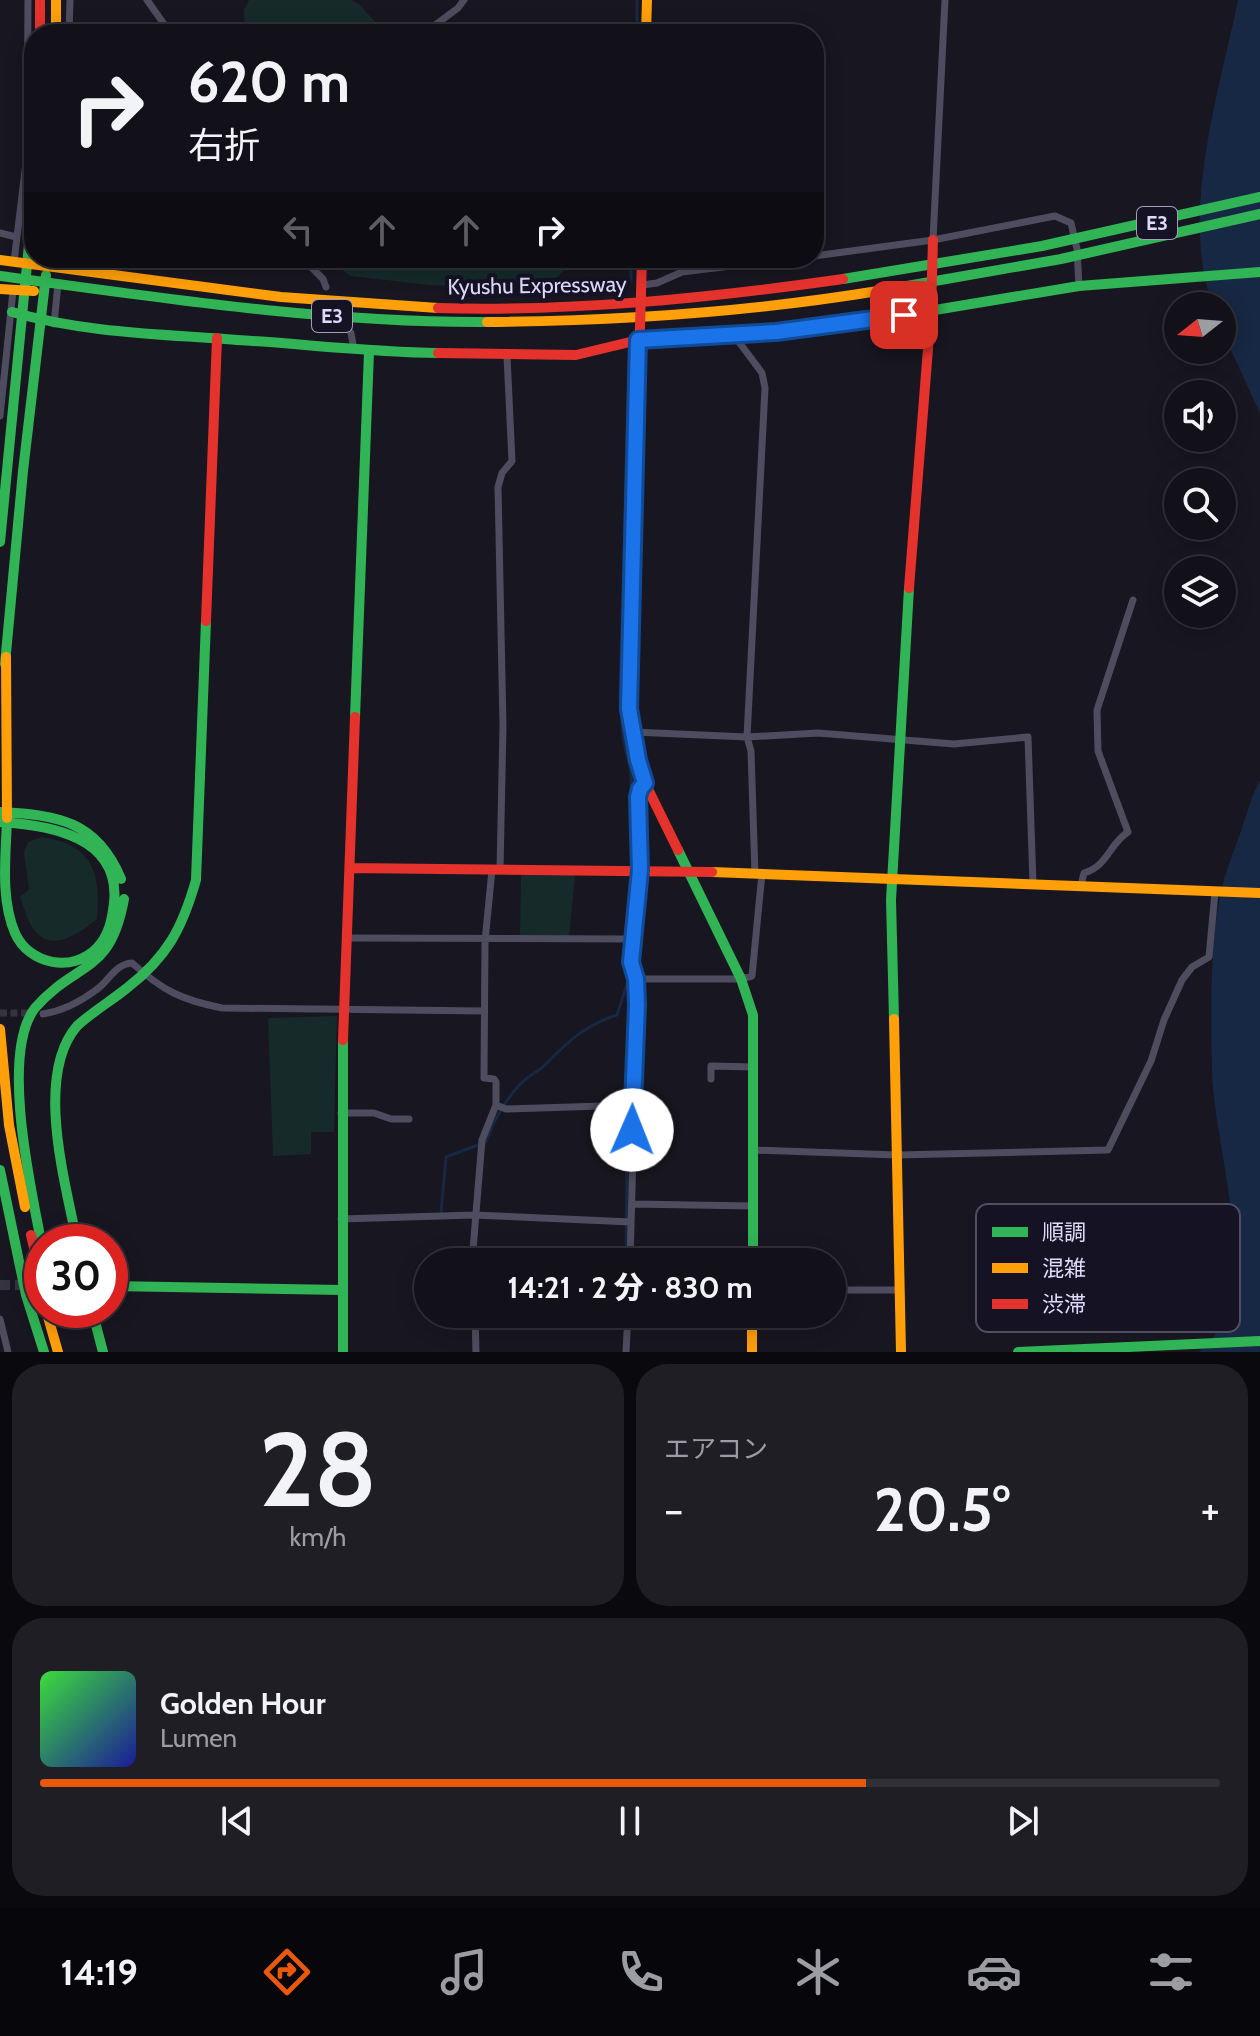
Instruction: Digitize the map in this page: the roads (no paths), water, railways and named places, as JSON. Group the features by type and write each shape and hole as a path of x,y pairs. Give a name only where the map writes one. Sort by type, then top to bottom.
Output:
{"main road":[{"path":"40,0 40,24"},
{"path":"56,0 56,24"},
{"path":"646,24 647,0"},
{"name":"Kyushu Expressway","path":"56,268 316,300 449,308 588,307 687,298 948,265 1052,246 1260,197"},
{"name":"Kyushu Expressway","path":"76,290 378,319 589,321 687,314 903,289 1056,260 1260,214"},
{"path":"901,1352 892,879 931,311 933,240"},
{"path":"0,542 11,313 24,245"},
{"name":"Kyushu Expressway","path":"0,260 24,263"},
{"path":"0,741 22,483 47,268"},
{"path":"642,268 629,688 633,732 645,783 741,979 753,1015 753,1248"},
{"path":"11,313 54,324 127,332 369,352 576,355 638,340 776,332 931,311 1079,286 1260,272"},
{"path":"0,276 76,290"},
{"path":"0,289 76,290"},
{"path":"74,1224 54,1096 57,1070 69,1037 77,1026 145,975 171,948 186,916 196,880 217,338"},
{"path":"343,1352 341,1113 369,352"},
{"path":"0,812 19,817 68,831 98,852 115,887 113,917 101,943 88,956 60,963 43,960 29,953 17,938 11,921 8,893 8,717 6,657"},
{"path":"0,822 19,817 69,820 85,828 112,856 125,890 118,935 104,956 39,1003 21,1028 15,1047 23,1144 38,1224"},
{"path":"350,868 688,871 1260,893"},
{"path":"0,1029 9,1125 30,1224"},
{"path":"0,1074 9,1143 23,1212"},
{"path":"0,1170 26,1295 44,1352"},
{"path":"0,1210 6,1244"},
{"path":"0,1218 35,1352"},
{"path":"128,1286 342,1290"},
{"path":"54,1328 61,1352"},
{"path":"59,1328 61,1352"},
{"path":"97,1328 103,1352"},
{"path":"752,1328 752,1352"},
{"path":"1018,1352 1260,1341"}],"street":[{"path":"28,0 28,24"},
{"path":"69,24 70,0"},
{"path":"147,0 164,24"},
{"path":"436,24 464,0"},
{"path":"933,240 945,0"},
{"path":"0,416 24,177"},
{"path":"824,255 933,240 1055,216 1071,223 1077,249 1079,286"},
{"path":"0,233 16,237"},
{"path":"54,324 60,268"},
{"path":"312,268 326,287"},
{"path":"642,285 657,283 682,272 715,268"},
{"path":"351,333 354,350"},
{"path":"636,979 741,979 752,976 758,874 751,751 747,737 765,388 762,373 733,334"},
{"path":"473,1248 482,1140 496,1105 496,1082 484,1078 483,1011 485,941 496,870 503,726 498,487 502,473 512,461 507,356"},
{"path":"1081,885 1084,873 1095,869 1110,853 1115,840 1128,832 1098,751 1097,710 1133,600"},
{"path":"633,732 747,737 818,733 954,744 1028,737 1033,884"},
{"path":"630,1248 636,979 631,962 640,870 638,797 645,783"},
{"path":"753,1150 897,1155 1108,1150 1151,1061 1159,1033 1182,980 1192,967 1209,957 1215,892"},
{"path":"347,938 485,941 632,939"},
{"path":"43,1014 60,1011 98,989 126,963 132,963 165,991 188,1002 222,1008 483,1011"},
{"path":"711,1079 711,1066 754,1067"},
{"path":"496,1105 506,1109 633,1105"},
{"path":"341,1113 374,1113 391,1119 409,1119"},
{"path":"632,1204 753,1206"},
{"path":"341,1219 474,1215 631,1222"},
{"path":"846,1290 900,1290"},
{"path":"0,1319 8,1352"},
{"path":"475,1328 476,1352"},
{"path":"626,1352 627,1328"}],"water":[{"path":"1238,0 1260,0 1260,413 1236,361 1236,292 1209,292 1204,271 1200,233 1201,194 1213,114"},
{"path":"1260,780 1260,1352 1199,1352 1217,1332 1240,1332 1240,1204 1230,1204 1214,1101 1212,976 1218,905"}],"waterway":[{"path":"637,0 637,24"},
{"path":"631,268 631,281"},
{"path":"626,1248 633,998 627,936 634,862 631,773 623,738 620,696 629,362"},
{"path":"441,1213 446,1157 486,1142 502,1108 519,1085 578,1035 596,1023 617,1015 628,981"}],"tunnel":[{"path":"0,1013 28,1013"},
{"path":"0,1285 24,1285"}]}
